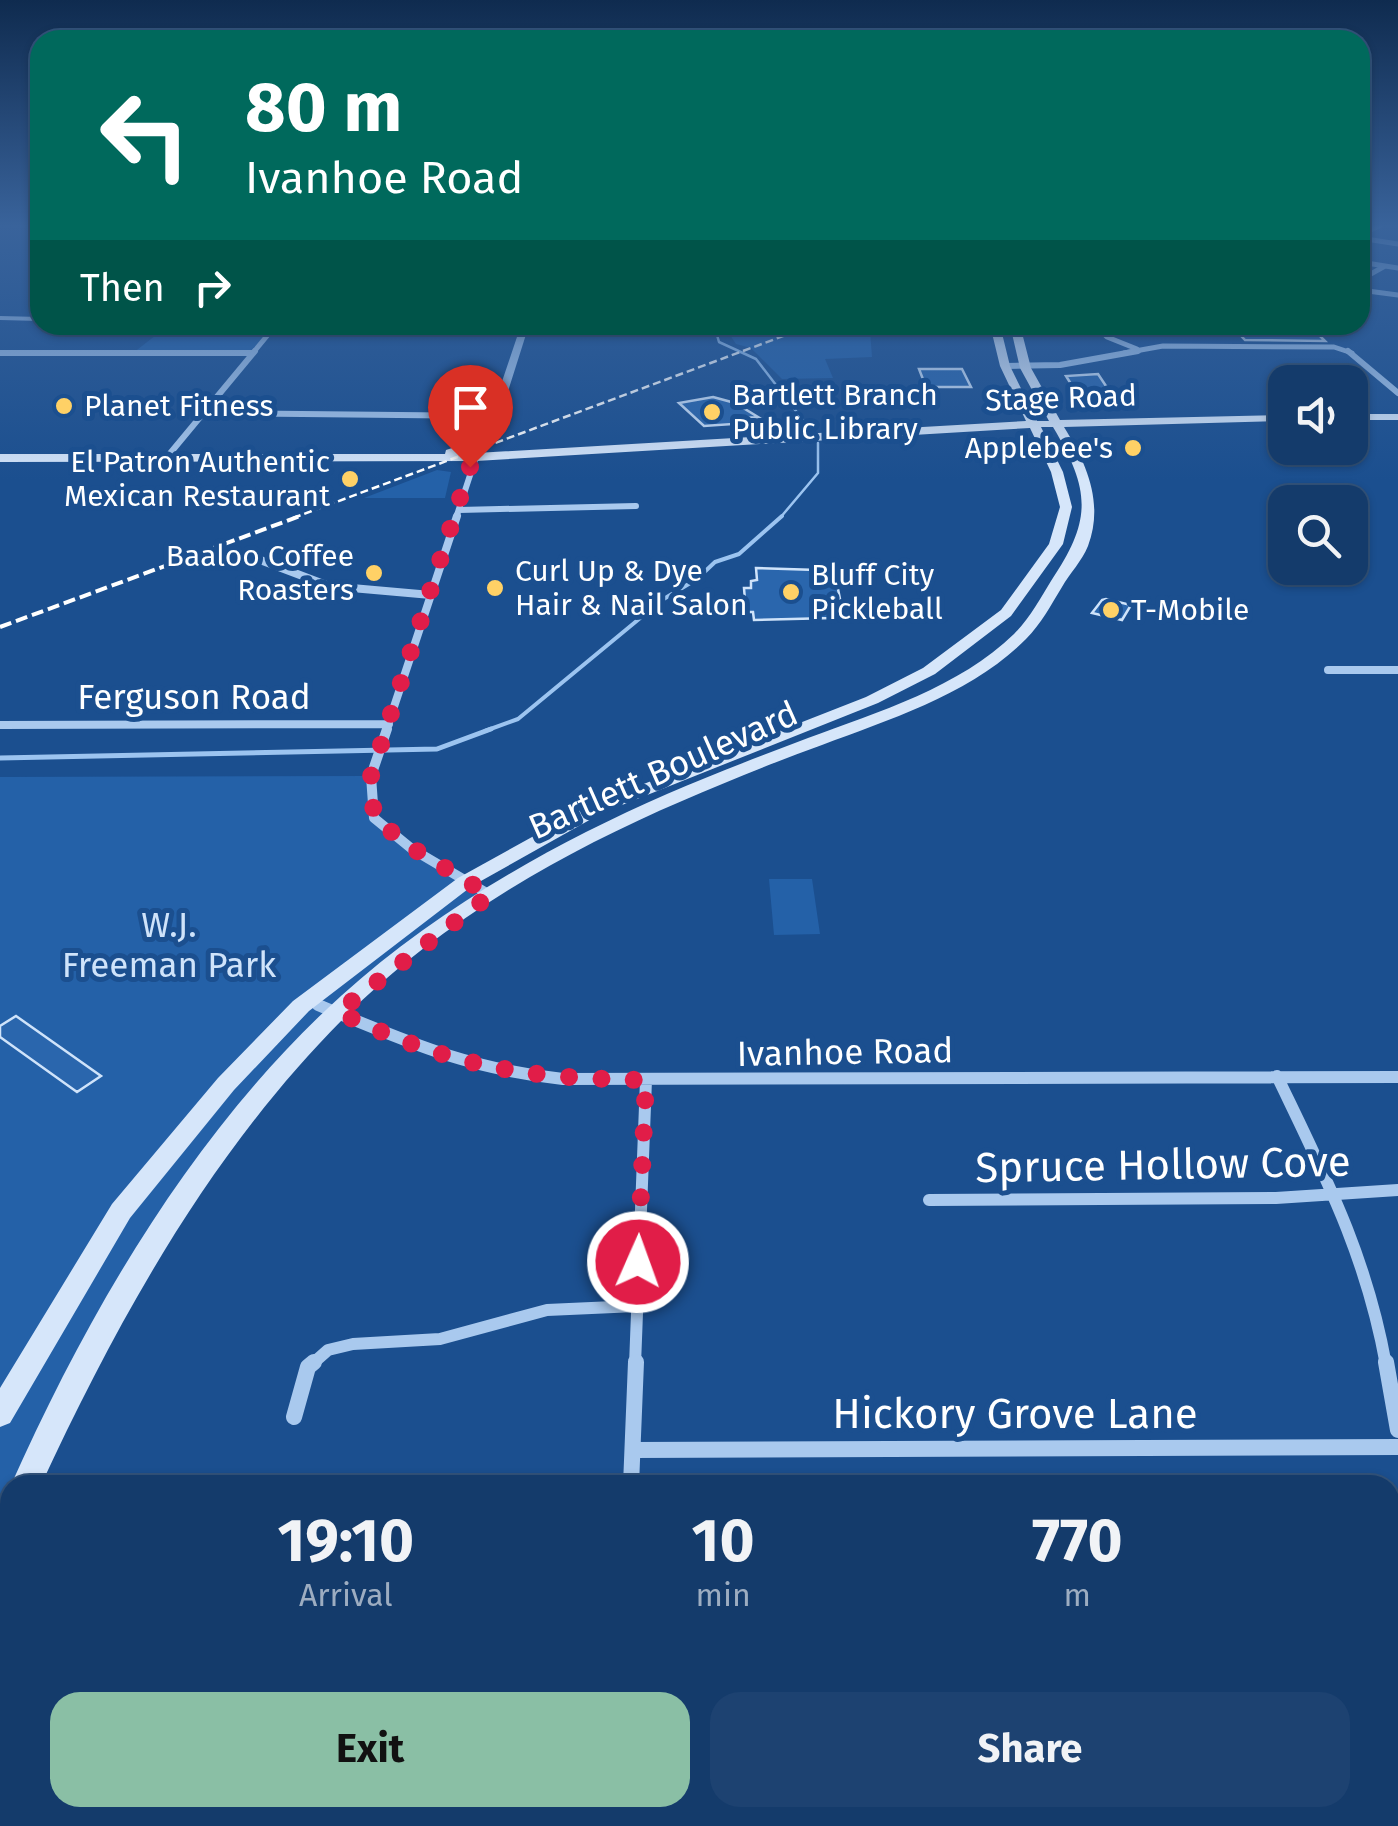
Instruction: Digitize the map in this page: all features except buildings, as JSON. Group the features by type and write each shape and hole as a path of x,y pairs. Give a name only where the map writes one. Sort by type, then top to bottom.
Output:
{"main road":[{"name":"Bartlett Boulevard","path":"0,1414 121,1211 226,1084 307,1001 465,882 596,809 824,720 929,671 1006,614 1056,544 1066,507 1062,482 1005,366 997,335"},
{"name":"Bartlett Boulevard","path":"30,1475 66,1396 203,1167 279,1074 338,1012 490,895 622,822 940,692 1014,642 1036,617 1081,547 1088,519 1086,473 1026,367 1018,335"},
{"path":"1368,417 1398,417"},
{"name":"Stage Road","path":"0,458 424,459 1032,423 1268,418"},
{"path":"424,459 486,438"},
{"path":"824,720 845,731"},
{"path":"596,809 622,822"}],"street":[{"path":"0,318 30,319"},
{"path":"167,458 268,335"},
{"path":"490,895 412,848 374,818 371,776 476,457 496,416 522,335"},
{"path":"1104,335 1138,350"},
{"path":"1005,366 1075,363 1179,345 1341,347 1398,392"},
{"path":"0,353 253,353"},
{"path":"204,413 496,416"},
{"path":"459,510 636,506"},
{"path":"247,554 311,582 430,595"},
{"path":"1328,670 1398,670"},
{"name":"Ferguson Road","path":"0,726 389,724"},
{"name":"Ivanhoe Road","path":"307,1001 394,1039 489,1069 563,1079 1398,1076"},
{"path":"1277,1076 1350,1227 1377,1313 1398,1430"},
{"path":"631,1475 646,1080"},
{"name":"Spruce Hollow Cove","path":"929,1200 1335,1195 1398,1190"},
{"path":"294,1417 311,1361 343,1345 440,1339 558,1309 636,1306"},
{"name":"Hickory Grove Lane","path":"632,1450 1398,1447"}],"green space":[{"path":"156,335 268,335 253,353 133,353"},
{"path":"730,335 870,335 872,357 825,359 833,378 782,379 751,348 736,344"},
{"path":"437,470 451,472 445,498 364,498"},
{"name":"W.J. Freeman Park","path":"371,776 374,818 412,849 490,895 401,960 230,1131 32,1475 0,1475 0,777"},
{"path":"769,879 812,879 820,934 774,935"}],"waterway":[{"path":"717,335 719,342 756,359 809,428"},
{"path":"781,517 818,473 818,443"},
{"path":"485,731 518,719 662,600 697,579 715,562 739,554 781,517"},
{"path":"0,758 437,749 491,729"}],"railway":[{"path":"293,518 786,335"},
{"path":"0,627 300,516"}],"place":[{"name":"Planet Fitness","path":"64,406"},
{"name":"Bartlett Branch Public Library","path":"712,412"},
{"name":"Applebee's","path":"1133,448"},
{"name":"El Patron Authentic Mexican Restaurant","path":"350,479"},
{"name":"Baaloo Coffee Roasters","path":"374,573"},
{"name":"Curl Up & Dye Hair & Nail Salon","path":"495,588"},
{"name":"Bluff City Pickleball","path":"791,592"},
{"name":"T-Mobile","path":"1111,610"}],"route":[{"path":"470,467 371,776 374,818 412,848 490,895 338,1012 394,1039 489,1069 563,1079 646,1080 638,1262"}]}
